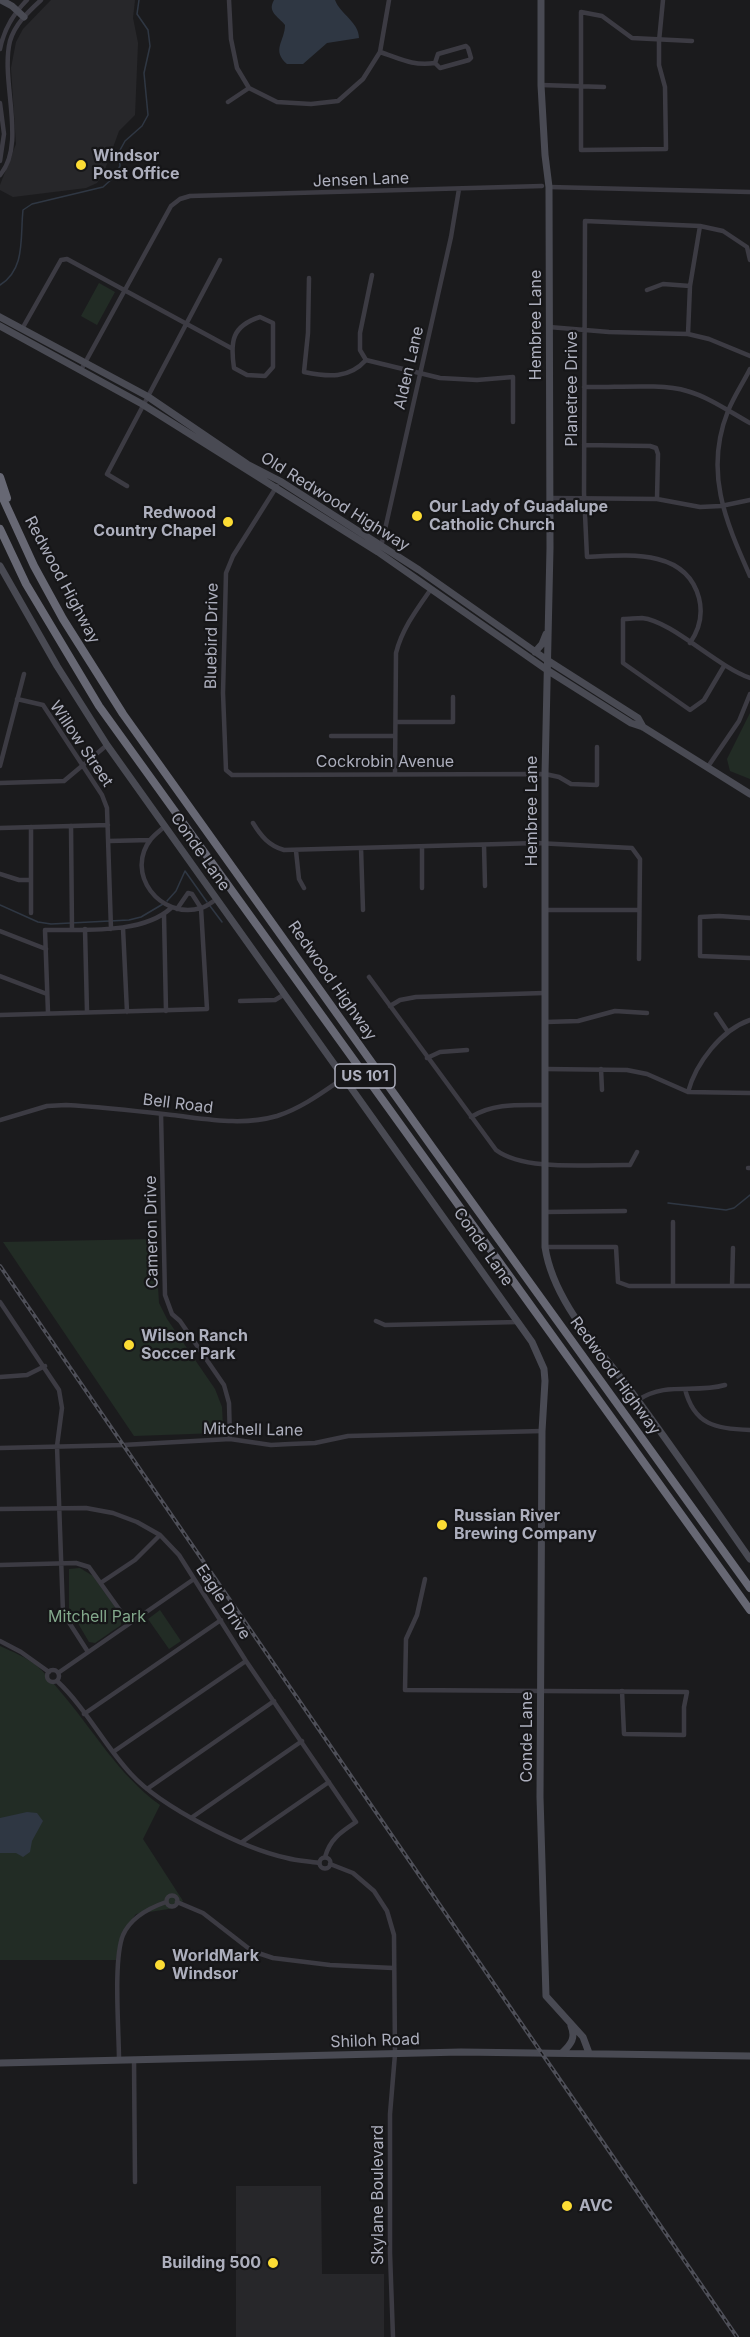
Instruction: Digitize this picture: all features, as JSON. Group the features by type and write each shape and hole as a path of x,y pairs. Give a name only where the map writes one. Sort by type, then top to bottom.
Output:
{"highway":[{"path":"0,477 27,552"},
{"name":"Redwood Highway","path":"0,492 27,552 63,619 123,714 750,1588"},
{"name":"Redwood Highway","path":"0,529 14,560 99,706 750,1610"},
{"path":"0,534 14,560"}],"street":[{"path":"1,0 24,17"},
{"path":"0,49 3,34 17,11 27,0"},
{"path":"0,175 8,164 12,146 7,85 10,41 24,17 40,0"},
{"path":"230,0 231,39 237,68 249,88 277,102 310,104 338,101 363,79 380,52 389,0"},
{"name":"Hembree Lane","path":"541,0 541,85 549,327 550,498 545,774 545,1247 558,1291 750,1558"},
{"path":"663,0 659,41 659,65 665,87 666,149 580,150 580,12 602,16 632,38 659,41 692,41"},
{"path":"466,46 471,58 440,68 435,63 438,54 466,46"},
{"path":"380,52 411,64 435,63"},
{"path":"541,85 604,87"},
{"path":"228,102 249,88"},
{"path":"0,103 4,134 0,160"},
{"name":"Jensen Lane","path":"124,290 171,206 180,199 202,196 546,187 750,192"},
{"name":"Alden Lane","path":"380,549 451,237 459,189"},
{"name":"Planetree Drive","path":"690,643 699,623 701,608 697,588 686,573 672,563 653,557 626,555 586,557 584,499 585,221 700,226"},
{"path":"688,334 690,286 700,226 723,231 748,246 750,260"},
{"path":"22,329 61,260 67,259 231,348"},
{"path":"127,486 107,474 220,260"},
{"path":"372,275 360,333 360,350 366,360 440,378 477,380 513,377 513,422"},
{"path":"309,278 304,372 324,376 347,374 359,368 366,360"},
{"path":"647,290 663,284 690,286"},
{"path":"83,366 124,290"},
{"name":"Old Redwood Highway","path":"0,317 278,484"},
{"path":"260,317 273,323 273,367 265,376 247,375 234,368 231,348 236,332 249,320 260,317"},
{"name":"Old Redwood Highway","path":"0,326 147,396 278,484 436,582 535,652 638,718 643,727"},
{"path":"549,327 688,334 709,339 750,356"},
{"path":"750,369 728,410 720,436 717,466 721,506 750,576"},
{"path":"584,387 667,388 687,391 750,423"},
{"path":"584,445 656,448 658,454 657,499"},
{"name":"Bluebird Drive","path":"226,770 223,693 226,573 233,556 278,484"},
{"path":"550,498 657,499 700,507 721,506 750,500"},
{"name":"Old Redwood Highway","path":"380,549 431,589 548,670 750,794"},
{"name":"Conde Lane","path":"0,566 57,666 107,746 165,826 209,904 285,994 345,1077 519,1322 532,1342 544,1369 540,1848 546,1996 586,2042 589,2053"},
{"path":"395,774 396,653 399,639 436,582"},
{"path":"724,666 704,700 690,710 623,663 623,619 644,618 665,626 724,666 750,678"},
{"path":"535,652 542,644 548,629"},
{"path":"0,766 24,674"},
{"path":"707,768 739,721 750,694"},
{"path":"396,722 453,722 453,697"},
{"name":"Willow Street","path":"17,699 43,705 102,795 107,808 111,927"},
{"path":"331,736 396,736"},
{"path":"0,783 64,781 107,746"},
{"name":"Cockrobin Avenue","path":"226,770 232,775 545,774 559,777 571,784 597,785 597,747"},
{"path":"253,823 263,838 275,848 296,851 545,843 633,848 640,859 639,958"},
{"path":"0,828 108,825"},
{"path":"71,826 72,928"},
{"path":"165,826 150,840 144,855 144,880 149,891 159,902 171,908 209,904"},
{"path":"31,827 31,913"},
{"path":"109,841 150,840"},
{"path":"484,845 484,886"},
{"path":"422,847 422,888"},
{"path":"361,848 363,910"},
{"path":"296,851 299,879 304,888"},
{"path":"0,874 19,880 30,880"},
{"path":"48,1013 45,930 123,928 164,915 188,893 209,904"},
{"path":"0,1015 207,1009 209,904"},
{"path":"546,910 639,910"},
{"path":"164,915 166,1011"},
{"path":"750,918 700,917 699,938 700,956 750,957"},
{"path":"123,928 127,1012"},
{"path":"85,929 87,1012"},
{"path":"0,931 46,950"},
{"path":"0,976 47,994"},
{"path":"369,977 471,1117 496,1150 506,1158 518,1162 544,1164 630,1165 637,1152"},
{"path":"390,1006 400,1000 416,997 544,993"},
{"path":"240,1001 275,1000 285,994"},
{"path":"546,1022 578,1021 615,1011 647,1014"},
{"path":"716,1014 728,1032"},
{"path":"688,1092 693,1076 715,1044 728,1032 750,1020"},
{"path":"427,1058 440,1052 467,1050"},
{"path":"545,1069 627,1070 647,1074 688,1092 750,1093"},
{"path":"602,1069 602,1090"},
{"name":"Bell Road","path":"0,1120 47,1106 60,1105 95,1106 233,1121 263,1119 282,1114 310,1101 345,1077"},
{"path":"471,1117 488,1108 500,1106 544,1105"},
{"name":"Cameron Drive","path":"161,1114 165,1295 172,1314 180,1321 224,1385 229,1403 230,1439"},
{"path":"545,1212 626,1211"},
{"path":"673,1222 673,1287"},
{"path":"545,1247 616,1247 618,1282 629,1286 750,1286"},
{"path":"732,1286 733,1248"},
{"path":"0,1302 59,1390 62,1408 57,1446 63,1613 88,1652"},
{"path":"375,1321 385,1325 519,1322"},
{"path":"0,1377 27,1375 45,1366"},
{"path":"638,1400 656,1390 712,1388 725,1384"},
{"path":"685,1389 693,1411 706,1423 718,1428 750,1430"},
{"name":"Mitchell Lane","path":"0,1448 123,1445 230,1439 271,1445 315,1443 348,1436 542,1431"},
{"name":"Eagle Drive","path":"0,1509 60,1507 86,1508 113,1513 137,1522 160,1535 179,1555 246,1661 356,1822 337,1835 330,1843 325,1857"},
{"path":"102,1582 135,1560 160,1535"},
{"path":"0,1565 76,1563 89,1567 102,1582 129,1623"},
{"path":"194,1579 58,1673 57,1681 131,1775 167,1804 242,1842 287,1858 319,1863 325,1868 330,1864 330,1860 325,1857 320,1859 319,1863"},
{"path":"425,1580 417,1615 405,1639 405,1690 622,1691 687,1692 684,1707 684,1735 624,1734 622,1691"},
{"path":"84,1714 221,1620"},
{"path":"0,1641 21,1652 49,1672"},
{"path":"114,1752 246,1661"},
{"path":"49,1672 54,1670 58,1673"},
{"path":"49,1672 48,1680 57,1681"},
{"path":"147,1789 274,1701"},
{"path":"191,1818 302,1742"},
{"path":"242,1842 329,1782"},
{"name":"Skylane Boulevard","path":"330,1864 352,1873 367,1884 381,1899 394,1935 396,2054 390,2114 390,2253 393,2337"},
{"path":"119,2060 119,1956 123,1935 140,1915 166,1902 171,1895 176,1897 177,1902 203,1913 252,1951 273,1958 330,1965 393,1968"},
{"path":"562,2052 573,2037 570,2024"},
{"name":"Shiloh Road","path":"0,2063 562,2052 750,2056"},
{"path":"134,2059 135,2182"}],"shaded area":[{"path":"51,0 135,0 133,18 138,43 135,115 119,131 104,172 97,183 86,188 13,197 0,190 0,185 16,144 11,68 16,42 23,29"},
{"path":"236,2186 321,2186 322,2274 384,2274 384,2337 236,2337"}],"green space":[{"path":"99,283 115,292 97,325 81,316"},
{"path":"750,713 750,779 730,771 727,759"},
{"name":"Wilson Ranch Soccer Park","path":"155,1239 159,1303 167,1319 215,1389 222,1407 223,1427 218,1433 134,1436 3,1242"},
{"name":"Mitchell Park","path":"80,1568 93,1576 122,1617 121,1625 95,1643 89,1642 69,1608 69,1569"},
{"path":"160,1610 181,1641 169,1649 148,1619"},
{"path":"0,1646 24,1657 40,1669 131,1780 160,1805 143,1839 183,1901 175,1908 136,1914 121,1934 116,1960 0,1960"}],"water":[{"path":"274,0 335,0 356,27 359,38 327,43 303,64 287,64 282,59 279,50 285,25 274,14 272,4"},
{"path":"27,1812 37,1813 43,1821 32,1841 30,1852 23,1857 16,1853 0,1853 0,1818"}],"waterway":[{"path":"0,285 8,278 18,261 23,210 32,204 103,187 113,178 120,166 119,152 125,141 142,126 148,115 144,73 150,46 148,30 137,14 139,0"},
{"path":"167,901 176,891 185,871 207,902"},
{"path":"0,905 38,922 51,924 129,920 141,917 163,904"},
{"path":"210,906 222,922"},
{"path":"668,1203 726,1210 734,1208 750,1195"}],"railway":[{"path":"0,1266 737,2337"}],"place":[{"name":"Windsor Post Office","path":"81,165"},
{"name":"Our Lady of Guadalupe Catholic Church","path":"417,516"},
{"name":"Redwood Country Chapel","path":"228,522"},
{"name":"Wilson Ranch Soccer Park","path":"129,1345"},
{"name":"Russian River Brewing Company","path":"442,1525"},
{"name":"WorldMark Windsor","path":"160,1965"},
{"name":"AVC","path":"567,2206"},
{"name":"Building 500","path":"273,2263"}]}
